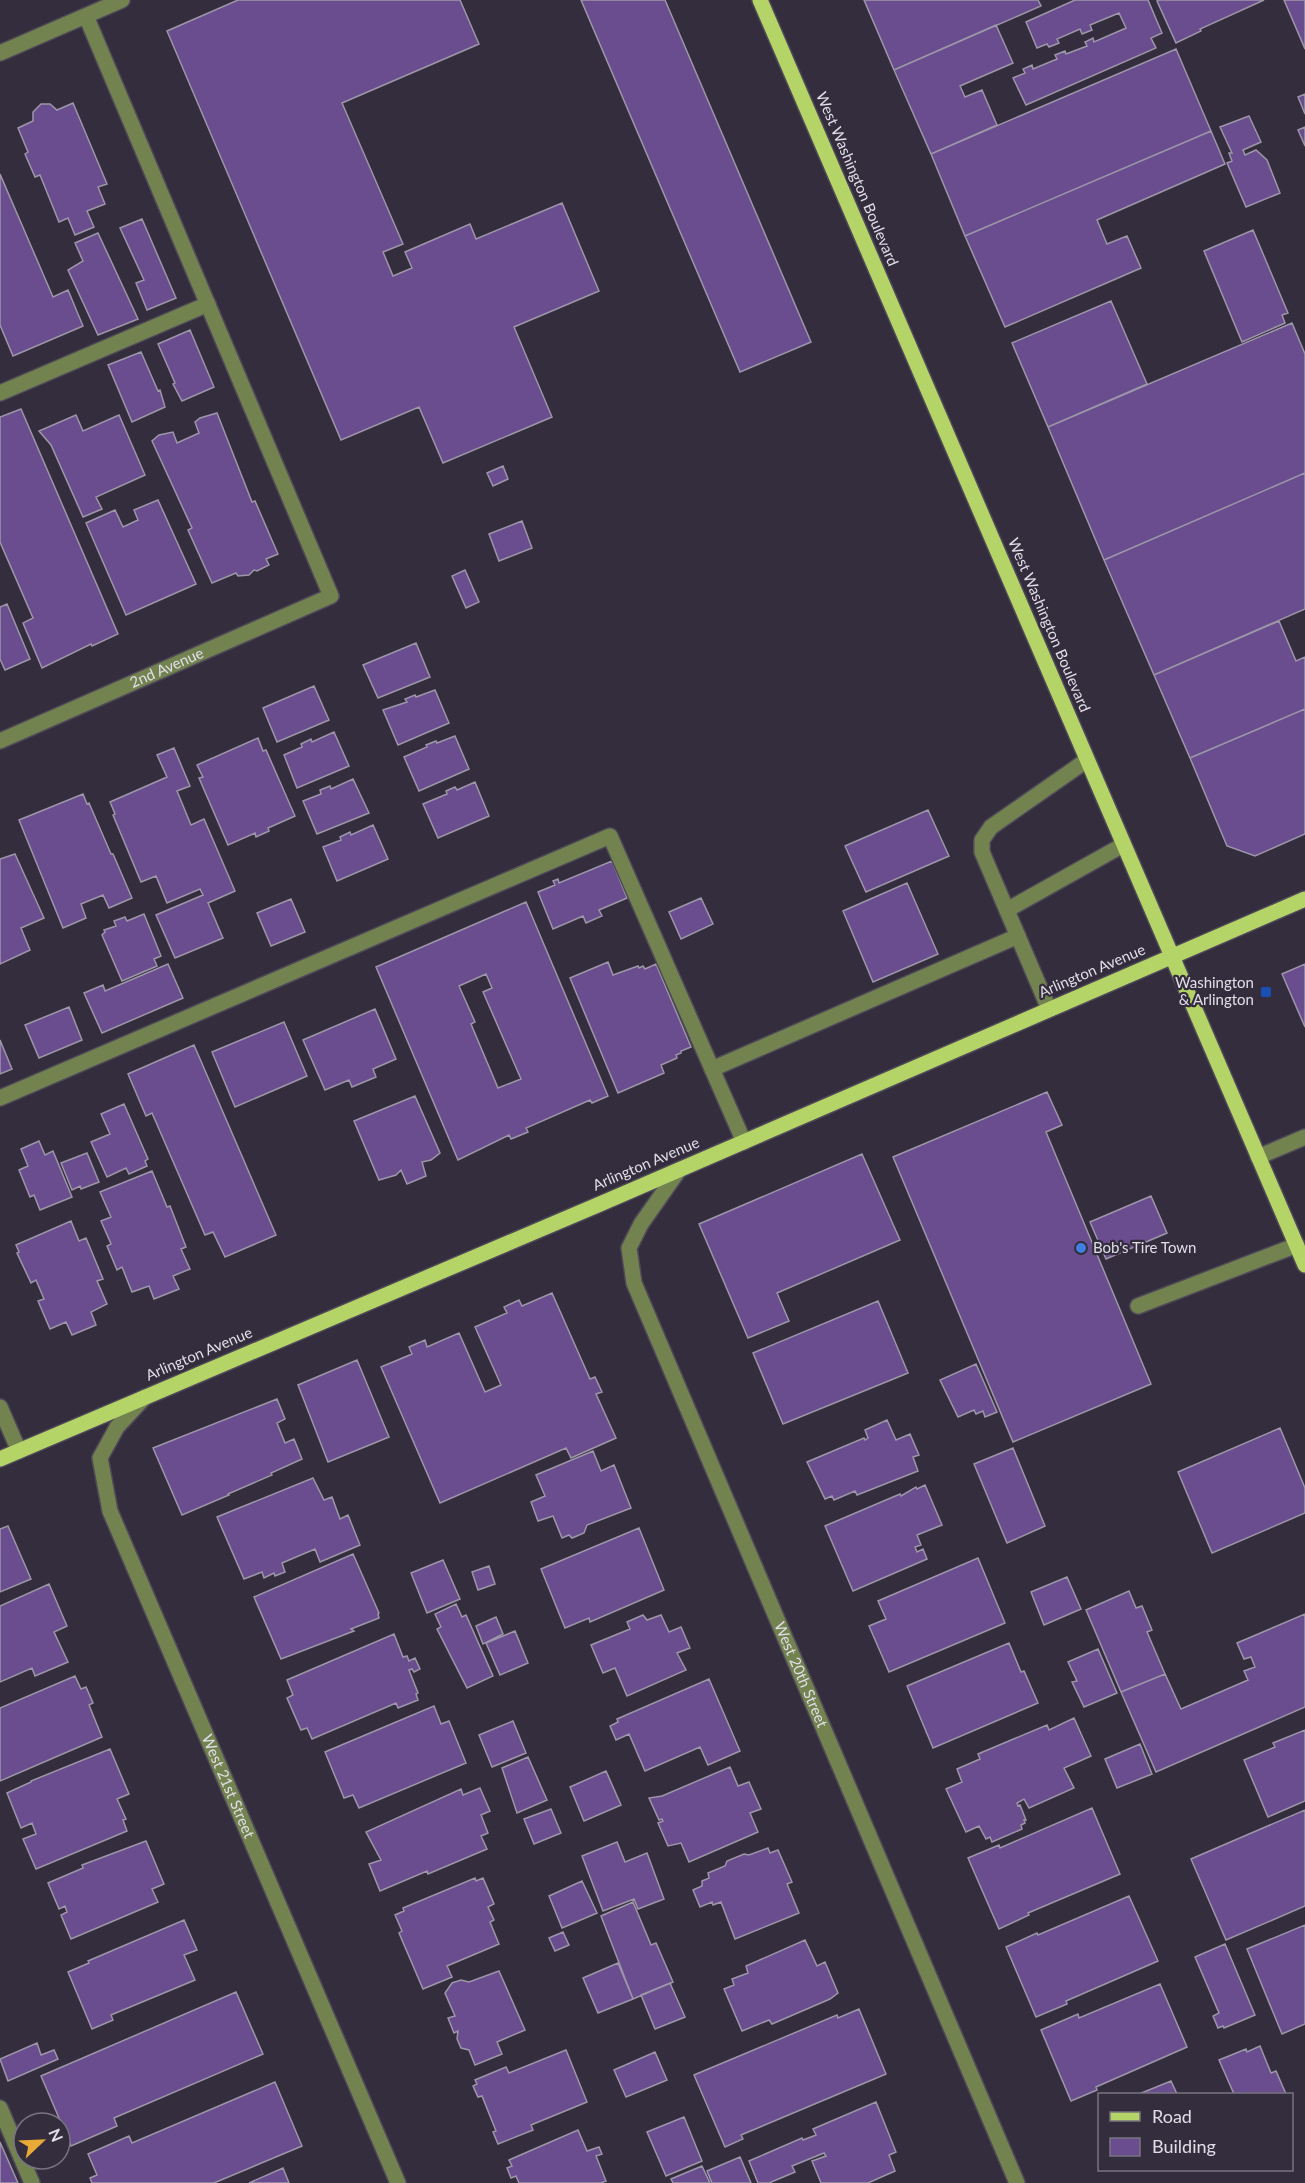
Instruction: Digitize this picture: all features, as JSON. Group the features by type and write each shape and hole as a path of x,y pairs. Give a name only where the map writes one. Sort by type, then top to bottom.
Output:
{"main road":[{"name":"West Washington Boulevard","path":"760,0 1305,1264"},
{"name":"Arlington Avenue","path":"0,1459 679,1170 1305,899"}],"street":[{"path":"0,53 122,0"},
{"path":"0,393 208,303 86,16"},
{"name":"2nd Avenue","path":"0,741 332,596 208,303"},
{"path":"1049,1009 982,852 982,840 991,827 1088,760"},
{"path":"0,1098 610,836 744,1142"},
{"path":"1007,910 1124,845"},
{"path":"712,1069 1018,936"},
{"path":"1258,1157 1305,1137"},
{"name":"West 20th Street","path":"679,1170 641,1224 629,1248 634,1283 1017,2183"},
{"path":"1138,1306 1297,1245"},
{"name":"West 21st Street","path":"146,1396 117,1427 100,1458 110,1511 398,2183"},
{"path":"0,1407 20,1451"},
{"path":"0,2108 32,2183"}],"building":[{"path":"238,0 460,0 479,44 342,103 403,244 383,252 393,276 412,268 405,252 470,224 476,239 562,203 599,291 514,327 552,417 443,463 419,407 341,440 167,31"},
{"path":"581,0 665,0 811,342 740,372"},
{"path":"864,0 1038,0 1041,6 894,70"},
{"path":"1075,0 1148,0 1162,33 1151,38 1156,48 1026,105 1013,78 1025,73 1023,69 1032,65 1033,69 1057,59 1055,55 1065,51 1066,54 1087,46 1085,42 1093,38 1094,42 1126,28 1119,13 1090,25 1092,30 1082,34 1080,29 1057,39 1059,43 1037,48 1026,22"},
{"path":"1264,0 1200,29 1201,31 1176,43 1157,1"},
{"path":"1284,0 1305,0 1305,49"},
{"path":"996,25 1013,63 960,86 965,97 982,90 997,125 931,154 894,70"},
{"path":"1176,49 1211,131 965,236 931,154"},
{"path":"1305,94 1305,114 1298,97"},
{"path":"73,103 107,184 98,187 105,204 87,211 94,227 75,235 68,218 59,222 40,175 35,177 25,154 28,152 18,128 33,121 33,112 41,104 50,104 57,110"},
{"path":"1249,116 1261,142 1243,150 1245,155 1256,150 1267,160 1280,193 1246,207 1227,163 1232,161 1229,153 1232,153 1220,127"},
{"path":"1305,127 1305,146 1298,130"},
{"path":"1211,131 1225,164 1097,220 1107,244 1127,236 1141,268 1005,327 965,236"},
{"path":"0,174 53,297 68,290 83,326 13,356 0,325"},
{"path":"142,219 176,298 147,310 136,283 144,280 120,228"},
{"path":"1253,230 1288,313 1282,315 1285,323 1242,342 1204,251"},
{"path":"98,233 138,319 98,335 68,270 83,261 75,243"},
{"path":"1111,301 1147,384 1048,427 1012,343"},
{"path":"1292,323 1305,354 1305,473 1104,560 1048,427"},
{"path":"190,330 214,387 182,401 158,344"},
{"path":"141,352 158,391 160,390 165,407 132,422 108,365"},
{"path":"21,409 118,634 92,646 91,644 42,668 23,623 33,618 0,542 0,417"},
{"path":"217,413 252,502 255,501 278,554 266,559 269,565 257,571 254,570 249,575 238,576 236,573 212,583 188,530 192,528 152,441 159,435 173,432 177,443 199,433 195,422 200,418"},
{"path":"76,415 83,431 119,415 145,475 96,497 102,509 83,517 51,445 39,431"},
{"path":"503,466 508,479 493,486 487,473"},
{"path":"1305,473 1305,609 1154,675 1104,560"},
{"path":"158,500 196,584 126,615 86,523 115,510 123,527 138,520 134,510"},
{"path":"522,521 532,548 499,561 489,534"},
{"path":"465,570 479,602 466,608 452,576"},
{"path":"7,604 30,659 5,670 0,659 0,607"},
{"path":"1279,621 1296,661 1305,657 1305,709 1190,758 1154,675"},
{"path":"416,643 430,677 378,698 363,665"},
{"path":"314,686 329,720 277,742 263,708"},
{"path":"435,690 449,723 398,745 383,710 407,702 405,699 415,695 416,697"},
{"path":"1305,709 1305,834 1255,856 1227,846 1190,758"},
{"path":"334,732 349,766 297,788 284,755 302,747 301,744 311,739 312,742"},
{"path":"455,736 469,769 419,791 404,757 427,747 426,745"},
{"path":"258,738 263,751 266,750 295,816 268,828 269,831 256,837 255,833 228,845 199,778 203,777 197,765"},
{"path":"174,748 190,786 177,791 191,825 204,819 235,891 208,903 223,938 175,958 156,915 203,895 200,889 167,903 156,876 141,882 113,815 115,814 110,802 167,777 157,755"},
{"path":"353,779 369,813 317,834 303,801 321,794 320,790 330,786 331,789"},
{"path":"475,782 489,816 438,838 423,804 447,794 446,791 455,787 457,790"},
{"path":"83,794 132,898 109,908 103,895 81,904 86,918 63,928 19,820"},
{"path":"928,810 949,856 866,892 845,846"},
{"path":"373,825 388,859 337,881 323,847 341,840 340,837 350,832 351,835"},
{"path":"15,854 44,918 21,928 30,950 0,964 0,859"},
{"path":"612,861 627,898 599,910 602,916 586,923 583,916 553,929 538,892 555,885 553,881 558,879 559,883"},
{"path":"907,883 938,954 873,982 843,911"},
{"path":"701,898 713,924 681,939 669,912"},
{"path":"291,899 305,932 271,946 257,913"},
{"path":"526,902 608,1096 592,1103 590,1100 526,1128 528,1132 511,1139 509,1135 458,1160 376,967","holes":["486,974 492,988 483,992 521,1079 498,1088 471,1024 475,1022 459,986"]},
{"path":"144,914 161,956 154,959 157,966 122,981 102,935 104,930 116,926 114,921 125,917 127,921"},
{"path":"608,962 613,975 638,966 639,968 643,966 645,969 656,964 691,1047 681,1051 676,1055 677,1058 661,1065 664,1073 618,1093 570,978"},
{"path":"168,964 183,998 102,1033 84,993 103,985 105,991"},
{"path":"1305,964 1305,1027 1282,974"},
{"path":"69,1007 82,1040 39,1058 25,1025"},
{"path":"375,1009 396,1059 373,1069 376,1077 352,1087 349,1080 325,1090 303,1040"},
{"path":"284,1022 307,1076 235,1107 212,1052"},
{"path":"0,1040 12,1069 0,1074"},
{"path":"194,1045 276,1235 225,1257 213,1232 205,1235 152,1113 146,1116 128,1074"},
{"path":"1047,1092 1062,1125 1046,1132 1151,1384 1013,1442 893,1157"},
{"path":"415,1096 440,1153 431,1160 422,1162 426,1176 407,1184 401,1170 396,1175 379,1180 354,1121"},
{"path":"124,1104 148,1159 145,1161 147,1166 129,1174 126,1168 107,1177 91,1142 110,1134 101,1114"},
{"path":"39,1141 45,1155 53,1151 72,1197 40,1210 34,1195 30,1197 19,1170 28,1166 21,1149"},
{"path":"87,1153 99,1182 72,1190 61,1163"},
{"path":"862,1154 900,1240 777,1293 789,1321 748,1338 699,1224"},
{"path":"152,1171 167,1207 170,1206 186,1247 181,1249 190,1269 173,1276 179,1289 154,1299 149,1286 132,1292 122,1267 117,1270 107,1246 111,1244 101,1221 111,1217 100,1192"},
{"path":"1151,1196 1167,1233 1106,1259 1090,1222"},
{"path":"71,1221 79,1241 86,1238 103,1279 97,1281 107,1304 91,1312 96,1325 72,1335 66,1322 50,1329 38,1301 44,1299 36,1280 31,1283 17,1253 19,1252 16,1245"},
{"path":"552,1293 590,1379 595,1377 602,1392 596,1394 616,1438 571,1458 566,1448 440,1503 381,1367 412,1354 409,1347 425,1340 427,1347 459,1333 485,1392 501,1385 475,1327 507,1313 504,1307 519,1300 522,1306"},
{"path":"878,1301 908,1373 783,1424 753,1353"},
{"path":"357,1360 389,1437 328,1462 298,1385"},
{"path":"976,1364 997,1412 985,1417 983,1411 976,1414 974,1410 958,1417 940,1380"},
{"path":"277,1399 285,1419 277,1423 285,1443 294,1439 302,1459 271,1473 272,1475 182,1515 153,1448"},
{"path":"887,1420 896,1440 910,1434 919,1455 913,1457 918,1471 857,1495 855,1491 834,1500 832,1496 825,1499 807,1462 864,1438 865,1440 868,1438 865,1430"},
{"path":"1280,1428 1305,1488 1305,1513 1212,1553 1178,1472"},
{"path":"1013,1448 1045,1526 1007,1543 974,1464"},
{"path":"593,1451 601,1471 614,1465 631,1508 587,1525 584,1533 572,1538 569,1535 562,1538 553,1516 538,1521 531,1502 545,1496 536,1475"},
{"path":"313,1478 324,1500 332,1497 340,1519 348,1515 360,1545 320,1562 315,1549 282,1563 285,1572 275,1576 274,1573 264,1578 262,1572 244,1579 217,1517"},
{"path":"925,1485 942,1525 917,1535 921,1545 915,1547 917,1552 923,1549 927,1559 853,1591 825,1526"},
{"path":"8,1526 31,1579 0,1592 0,1529"},
{"path":"639,1528 664,1590 590,1622 589,1618 565,1628 541,1569"},
{"path":"353,1554 379,1613 379,1618 351,1629 354,1631 281,1659 254,1597"},
{"path":"978,1558 1005,1623 889,1672 869,1626 886,1619 878,1601"},
{"path":"443,1560 460,1599 427,1613 411,1573"},
{"path":"489,1566 495,1584 478,1590 472,1572"},
{"path":"1067,1577 1081,1609 1044,1625 1031,1592"},
{"path":"49,1584 67,1626 54,1632 68,1662 35,1676 32,1668 0,1682 0,1606"},
{"path":"1129,1591 1136,1608 1142,1606 1152,1630 1147,1632 1165,1674 1121,1692 1086,1610"},
{"path":"456,1604 462,1617 466,1615 493,1676 467,1688 437,1629 441,1627 435,1614"},
{"path":"1305,1614 1305,1707 1156,1772 1121,1692 1165,1674 1181,1709 1248,1680 1244,1671 1255,1667 1251,1657 1244,1659 1237,1643"},
{"path":"643,1615 647,1620 661,1615 669,1632 681,1627 690,1648 677,1653 686,1670 627,1696 615,1668 603,1673 591,1645 630,1629 627,1622"},
{"path":"496,1617 503,1634 483,1644 476,1626"},
{"path":"515,1631 528,1663 500,1675 486,1643"},
{"path":"394,1634 403,1657 407,1656 409,1661 415,1658 420,1669 414,1672 412,1669 409,1670 418,1693 416,1694 418,1700 398,1708 396,1703 312,1739 307,1728 301,1730 287,1698 293,1695 287,1680"},
{"path":"1009,1643 1021,1672 1024,1671 1038,1703 933,1748 907,1686"},
{"path":"1098,1649 1117,1693 1084,1707 1072,1682 1077,1681 1068,1662"},
{"path":"75,1676 81,1689 86,1687 93,1703 89,1705 102,1737 0,1781 0,1708"},
{"path":"709,1679 740,1751 708,1765 700,1747 645,1771 629,1734 616,1740 610,1726 618,1722 617,1719"},
{"path":"434,1706 441,1724 449,1721 466,1763 359,1808 353,1795 344,1798 325,1752"},
{"path":"1074,1718 1091,1756 1064,1768 1074,1788 1029,1808 1024,1799 1017,1803 1026,1820 1021,1825 1022,1829 992,1842 990,1837 986,1839 979,1826 966,1832 946,1789 962,1782 957,1769 980,1759 978,1754 1047,1725 1049,1730"},
{"path":"513,1721 526,1753 492,1767 479,1735"},
{"path":"1305,1730 1305,1801 1268,1817 1244,1760 1275,1747 1273,1743"},
{"path":"1140,1744 1152,1774 1117,1788 1105,1759"},
{"path":"110,1749 129,1794 117,1799 126,1819 123,1820 127,1831 36,1869 23,1839 36,1834 32,1823 21,1828 7,1793"},
{"path":"528,1757 547,1800 517,1813 502,1768"},
{"path":"730,1767 738,1786 749,1782 761,1809 750,1813 758,1832 689,1862 681,1843 668,1846 658,1823 663,1821 659,1820 649,1798 662,1796"},
{"path":"606,1771 621,1805 584,1821 570,1787"},
{"path":"480,1788 490,1811 481,1815 488,1833 481,1836 487,1849 380,1891 369,1864 381,1860 366,1832 461,1789 463,1795"},
{"path":"1092,1808 1120,1874 1028,1913 1029,1915 999,1929 968,1858 999,1845 1000,1848"},
{"path":"551,1809 561,1833 534,1844 524,1819"},
{"path":"1305,1810 1305,1906 1226,1940 1191,1859"},
{"path":"146,1841 164,1884 152,1889 158,1902 71,1939 61,1915 67,1912 65,1906 59,1909 48,1883 83,1868 82,1865"},
{"path":"617,1842 625,1862 647,1853 664,1899 638,1909 634,1899 603,1911 582,1856"},
{"path":"768,1848 770,1853 778,1850 792,1882 787,1884 799,1913 735,1939 721,1902 713,1905 712,1902 700,1907 693,1890 702,1886 702,1881 709,1878 708,1873 725,1866 727,1861"},
{"path":"475,1878 476,1881 483,1878 494,1904 488,1907 494,1920 490,1922 499,1944 447,1966 452,1977 423,1989 399,1933 402,1931 395,1915 404,1911 403,1908"},
{"path":"582,1881 597,1913 562,1928 549,1896"},
{"path":"1129,1896 1158,1961 1066,2001 1067,2004 1036,2017 1006,1947"},
{"path":"633,1902 651,1945 656,1943 673,1982 633,1999 601,1916"},
{"path":"184,1920 197,1950 184,1955 195,1980 111,2015 113,2020 92,2029 68,1972 89,1963 88,1961"},
{"path":"1305,1925 1305,2024 1282,2034 1247,1949"},
{"path":"563,1932 569,1945 555,1951 549,1938"},
{"path":"805,1940 817,1966 825,1962 838,1993 830,1999 772,2024 769,2020 742,2031 724,1989 734,1985 732,1979 748,1973 746,1966"},
{"path":"1225,1944 1255,2015 1224,2028 1223,2026 1218,2028 1213,2016 1219,2013 1195,1957"},
{"path":"618,1963 633,1999 598,2013 583,1978"},
{"path":"499,1971 525,2030 497,2042 502,2054 475,2065 469,2050 461,2048 457,2039 458,2031 454,2033 448,2018 455,2016 445,1993 452,1983 461,1980 469,1982"},
{"path":"670,1983 685,2017 655,2029 641,1995"},
{"path":"1160,1984 1187,2047 1096,2087 1097,2090 1071,2101 1041,2030 1078,2014 1079,2018"},
{"path":"236,1992 263,2054 114,2118 117,2126 72,2146 72,2111 56,2111 41,2076"},
{"path":"859,2009 886,2074 741,2135 743,2139 725,2147 694,2075 837,2015 838,2018"},
{"path":"37,2043 41,2055 54,2050 58,2059 8,2081 0,2059"},
{"path":"1260,2046 1271,2073 1276,2071 1286,2093 1234,2093 1219,2060 1246,2049 1247,2052"},
{"path":"566,2050 587,2102 531,2125 533,2130 498,2144 493,2132 496,2131 482,2096 478,2097 473,2086 477,2084 475,2080 506,2067 509,2073"},
{"path":"655,2052 667,2080 626,2097 614,2070"},
{"path":"1171,2081 1177,2093 1141,2093"},
{"path":"275,2082 302,2146 214,2183 92,2183 90,2178 97,2175 88,2154 129,2136 132,2143"},
{"path":"876,2102 896,2152 889,2155 895,2171 868,2183 821,2183 812,2161 826,2156 824,2153 792,2166 795,2172 769,2183 758,2183 749,2161 802,2138 803,2140 816,2135 813,2129"},
{"path":"684,2117 702,2161 666,2176 647,2132"},
{"path":"578,2130 587,2151 599,2147 602,2154 596,2156 606,2181 601,2183 519,2183 516,2176 511,2178 507,2168 512,2166 509,2160"},
{"path":"0,2142 18,2183 0,2183"},
{"path":"740,2157 751,2183 712,2183 707,2171"},
{"path":"702,2166 710,2183 673,2183 671,2179"},
{"path":"283,2168 289,2183 249,2183"}],"place":[{"name":"Washington & Arlington","path":"1266,992"},
{"name":"Bob's Tire Town","path":"1081,1248"}]}
